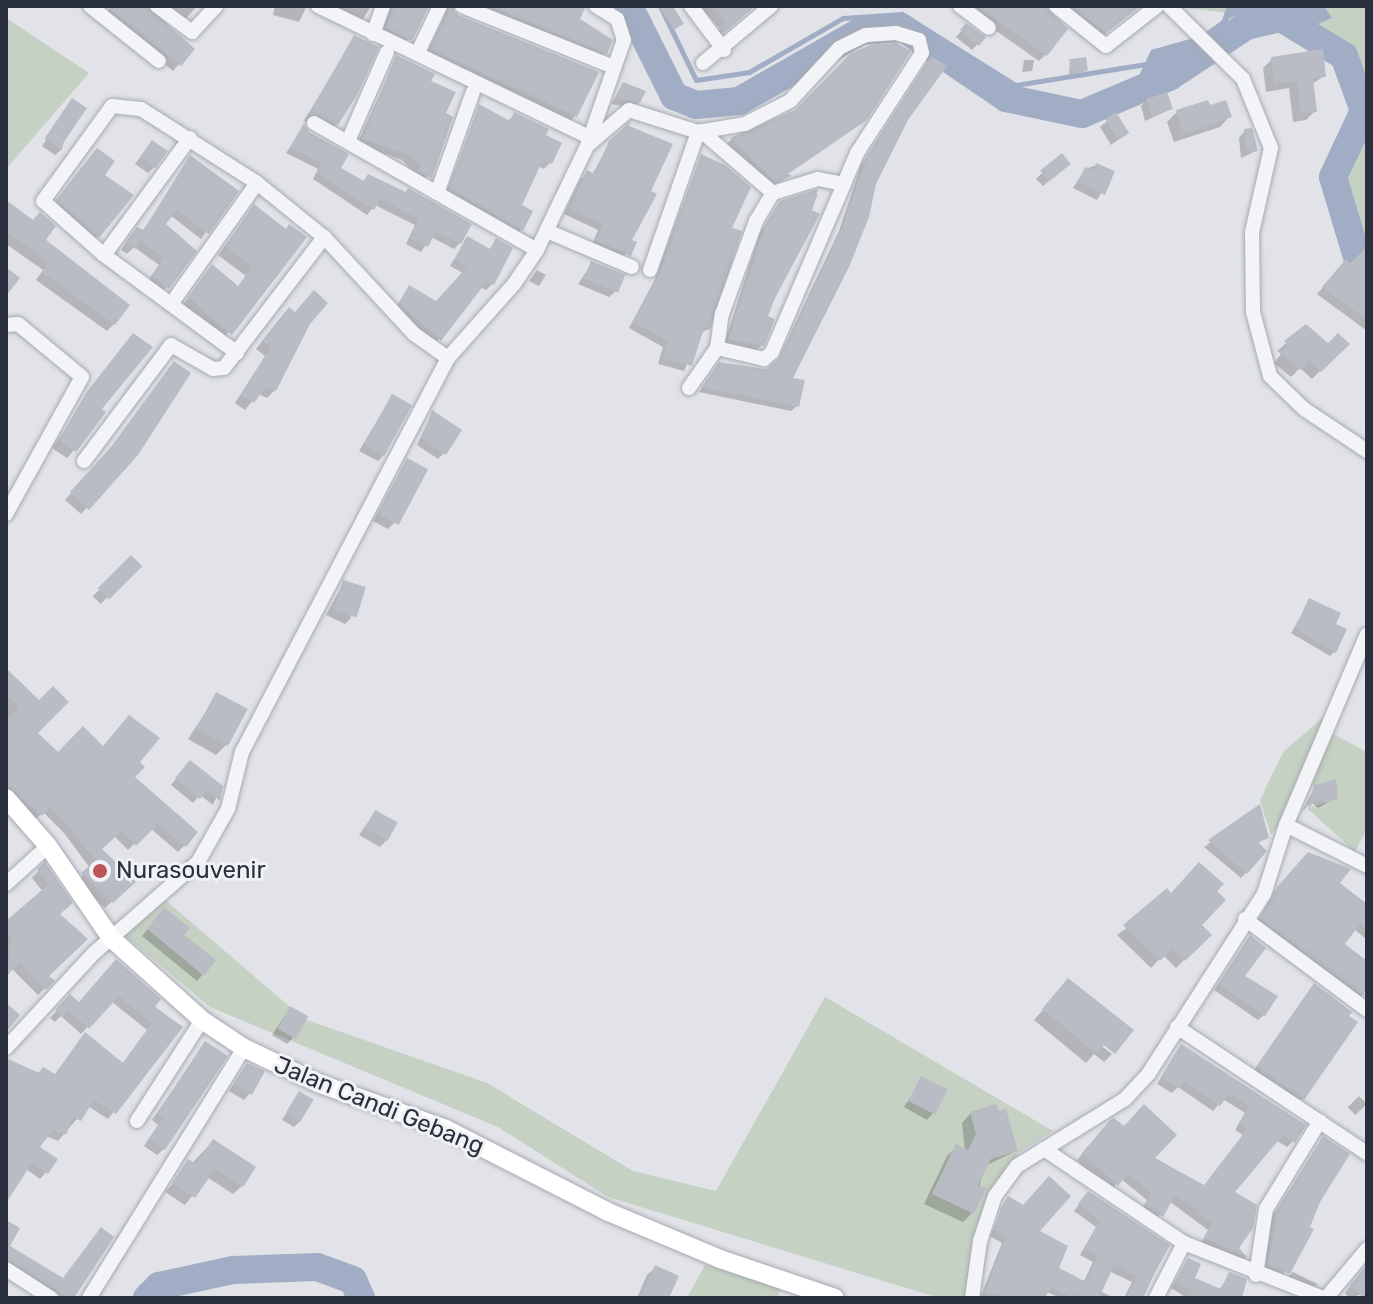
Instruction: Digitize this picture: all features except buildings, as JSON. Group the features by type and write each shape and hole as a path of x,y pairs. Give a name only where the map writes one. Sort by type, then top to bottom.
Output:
{"main road":[{"name":"Jalan Candi Gebang","path":"6,798 48,846 111,938 202,1020 244,1048 307,1078 446,1129 606,1211 692,1247 835,1298"}],"street":[{"path":"90,6 159,61"},
{"path":"157,6 192,32 216,6"},
{"path":"318,6 589,142"},
{"path":"373,34 383,6"},
{"path":"417,54 440,6"},
{"path":"462,6 614,67"},
{"path":"6,1048 111,938 198,862 228,809 242,752 448,358 514,284 537,250 589,142 623,33 617,19 596,6"},
{"path":"691,6 724,50"},
{"path":"703,63 724,50 771,6"},
{"path":"960,6 989,28"},
{"path":"1056,6 1106,46 1157,6"},
{"path":"1169,6 1219,50 1250,91 1271,148 1252,232 1253,312 1270,376 1304,409 1367,451"},
{"path":"700,132 745,124 790,101 839,48 866,35 896,33 919,40 922,53 866,136 769,356 717,348"},
{"path":"348,141 387,52"},
{"path":"437,193 473,92"},
{"path":"237,353 104,255 50,209 43,196 112,106 141,109 257,183 324,237 414,334 448,358"},
{"path":"589,142 629,110 700,132 773,193"},
{"path":"314,123 537,250"},
{"path":"650,270 700,132"},
{"path":"104,255 190,138"},
{"path":"689,388 717,348 722,314 756,221 773,193 818,179 844,184"},
{"path":"171,304 257,183"},
{"path":"547,231 632,267"},
{"path":"84,461 171,345 219,370 237,353 324,237"},
{"path":"6,325 18,324 82,377 6,514"},
{"path":"972,1298 980,1241 995,1196 1017,1166 1125,1099 1149,1073 1245,919 1264,894 1286,825 1367,634"},
{"path":"1286,825 1367,866"},
{"path":"6,884 48,846"},
{"path":"1245,919 1367,1010"},
{"path":"137,1121 202,1020"},
{"path":"1177,1027 1367,1153"},
{"path":"89,1298 244,1048"},
{"path":"1256,1275 1266,1209 1320,1121"},
{"path":"1044,1149 1184,1243 1256,1275 1324,1298 1367,1249"},
{"path":"1156,1298 1184,1243"},
{"path":"6,1269 51,1298"}],"green space":[{"path":"1165,6 1367,6 1367,103 1347,46 1284,8 1239,14"},
{"path":"6,18 89,73 6,169"},
{"path":"1367,118 1367,263 1360,257 1337,178"},
{"path":"1325,716 1291,806 1271,835 1260,801 1267,785 1284,751"},
{"path":"1331,733 1367,752 1367,829 1355,852 1307,808 1338,799 1332,780 1302,789"},
{"path":"157,893 304,1019 487,1083 633,1171 716,1191 825,997 1053,1131 1019,1153 993,1191 969,1298 939,1298 608,1197 498,1127 210,1007 122,933"},
{"path":"705,1265 783,1285 777,1298 687,1298"}],"water":[{"path":"1227,6 1324,6 1332,18 1313,26 1284,8 1239,14 1221,23"},
{"path":"1197,37 1169,77 1141,91 1138,78 1151,50"}],"waterway":[{"path":"629,6 674,96 696,105 739,101 861,31 903,28 1006,98 1082,114 1169,77 1246,26 1281,18 1344,56 1364,111 1333,177 1360,267 1367,273"},
{"path":"660,6 696,80 749,72 843,18 902,14 1015,85 1152,63"},
{"path":"1189,46 1226,20"},
{"path":"147,1298 159,1286 233,1270 317,1267 353,1280 361,1298"}],"place":[{"name":"Nurasouvenir","path":"100,871"}]}
